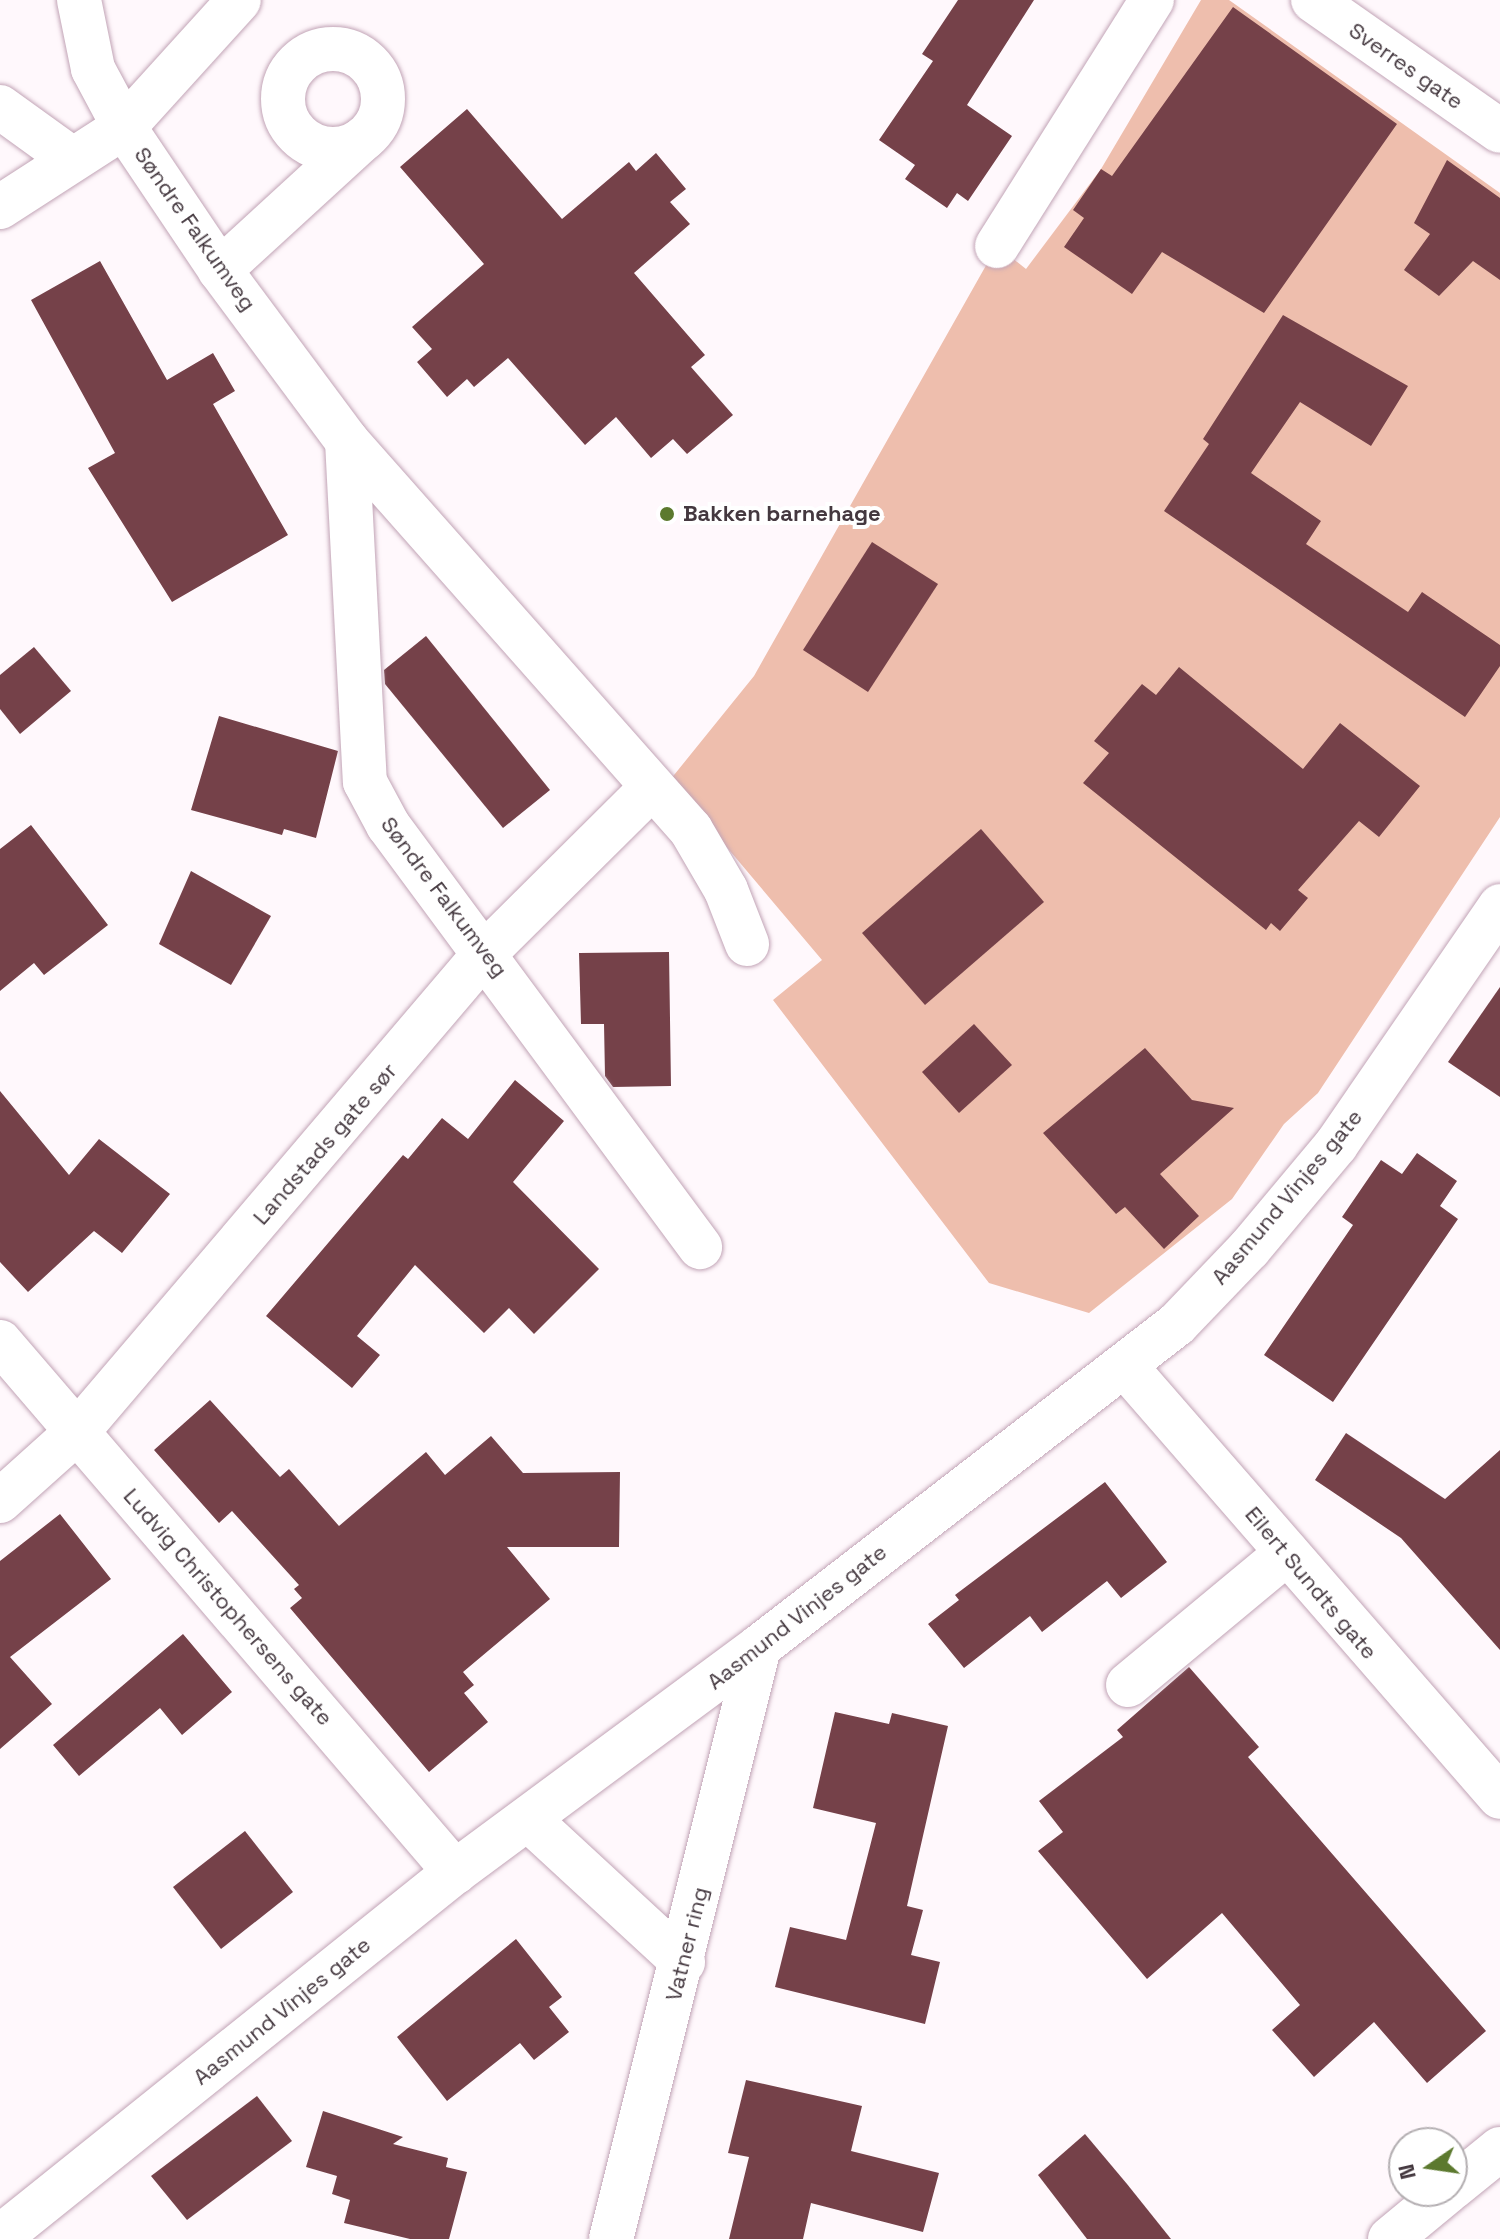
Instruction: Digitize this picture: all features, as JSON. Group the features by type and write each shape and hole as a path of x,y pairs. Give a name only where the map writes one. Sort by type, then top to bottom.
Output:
{"street":[{"name":"Søndre Falkumveg","path":"79,0 93,69 124,127 220,270 347,441 691,830 726,890 747,944"},
{"path":"0,207 124,127 239,0"},
{"path":"997,246 1152,0"},
{"name":"Sverres gate","path":"1313,0 1500,131"},
{"path":"220,270 412,94"},
{"path":"0,107 72,159"},
{"name":"Søndre Falkumveg","path":"347,441 365,782 388,825 486,952 700,1247"},
{"name":"Landstads gate sør","path":"0,1501 78,1431 486,952 651,788"},
{"name":"Aasmund Vinjes gate","path":"0,2237 455,1872 759,1647 1125,1366 1239,1260 1336,1145 1500,906"},
{"name":"Ludvig Christophersens gate","path":"0,1342 455,1872"},
{"name":"Eilert Sundts gate","path":"1125,1366 1500,1797"},
{"path":"1128,1685 1287,1553"},
{"name":"Vatner ring","path":"611,2239 683,1962 759,1647"},
{"path":"528,1819 683,1962"},
{"path":"1468,2175 1500,2149"},
{"path":"1390,2239 1429,2207"}],"shaded area":[{"path":"1201,0 1229,0 1500,193 1500,817 1318,1093 1284,1124 1232,1199 1089,1313 989,1283 773,1000 822,960 670,780 754,676 997,246 1026,269 1101,169"}],"building":[{"path":"958,0 1034,0 967,105 1012,136 968,201 957,193 947,208 905,179 915,165 879,140 933,61 922,54"},
{"path":"1233,7 1397,124 1264,313 1162,252 1132,294 1064,247 1084,218 1073,210 1101,169 1112,176"},
{"path":"467,109 562,219 629,162 636,171 656,153 686,189 670,202 690,224 634,273 705,355 691,367 733,415 687,454 673,439 651,458 616,417 585,445 508,358 474,387 467,379 447,397 417,362 432,349 412,327 484,264 400,167"},
{"path":"1447,160 1500,198 1500,280 1473,261 1439,296 1404,270 1430,234 1414,223"},
{"path":"100,261 167,380 213,353 235,391 213,404 288,535 172,602 88,468 115,453 31,300"},
{"path":"1283,315 1408,386 1371,446 1300,402 1251,473 1321,521 1306,544 1408,612 1422,592 1500,645 1500,666 1465,717 1164,511 1209,444 1203,439"},
{"path":"872,542 938,584 868,692 803,650"},
{"path":"426,636 550,790 503,828 385,684 384,670"},
{"path":"34,647 71,691 20,734 0,709 0,675"},
{"path":"1179,667 1303,769 1340,723 1420,786 1379,837 1359,821 1298,890 1308,898 1280,931 1271,923 1266,930 1083,783 1109,753 1094,741 1142,684 1156,695"},
{"path":"219,716 338,751 316,838 284,829 282,835 191,810"},
{"path":"31,825 108,925 44,975 34,963 0,991 0,849"},
{"path":"981,829 1044,902 925,1005 862,933"},
{"path":"191,871 271,916 231,985 159,944"},
{"path":"669,952 671,1086 613,1087 605,1076 604,1024 581,1024 579,953"},
{"path":"1500,987 1500,1097 1448,1062"},
{"path":"974,1024 1012,1065 959,1113 922,1072"},
{"path":"1145,1048 1192,1100 1234,1108 1160,1174 1199,1216 1164,1249 1125,1207 1116,1214 1043,1133"},
{"path":"515,1080 564,1121 513,1182 599,1269 534,1334 509,1308 484,1333 415,1265 357,1336 380,1355 352,1388 266,1316 403,1155 408,1159 442,1118 468,1139"},
{"path":"0,1091 69,1175 99,1139 170,1194 122,1253 94,1231 28,1292 0,1262"},
{"path":"1417,1153 1457,1181 1440,1206 1458,1219 1333,1402 1264,1355 1353,1225 1342,1217 1381,1160 1402,1174"},
{"path":"210,1400 280,1477 289,1469 339,1526 426,1452 445,1475 491,1436 523,1473 620,1472 619,1547 507,1547 550,1599 463,1672 474,1685 464,1693 488,1722 429,1772 290,1608 302,1598 294,1589 299,1585 232,1511 219,1523 154,1450"},
{"path":"1346,1433 1445,1499 1500,1450 1500,1650 1401,1538 1315,1480"},
{"path":"1105,1482 1167,1562 1121,1598 1107,1581 1042,1632 1030,1616 964,1668 928,1624 959,1600 955,1595"},
{"path":"60,1514 111,1579 10,1657 52,1704 0,1749 0,1561"},
{"path":"183,1634 232,1692 182,1735 160,1708 79,1776 53,1745"},
{"path":"1189,1667 1259,1747 1248,1757 1486,2031 1427,2083 1374,2022 1314,2077 1272,2030 1300,2005 1222,1913 1147,1979 1038,1851 1063,1832 1039,1801 1123,1737 1117,1730"},
{"path":"835,1712 889,1724 892,1713 948,1726 907,1906 923,1910 911,1955 940,1962 925,2024 775,1987 790,1927 846,1940 876,1823 813,1808"},
{"path":"245,1831 293,1892 221,1949 173,1887"},
{"path":"516,1939 562,1997 549,2007 569,2032 534,2060 520,2043 447,2101 397,2037"},
{"path":"746,2080 862,2106 851,2151 939,2173 923,2232 811,2203 803,2239 729,2239 749,2157 728,2153"},
{"path":"257,2096 292,2141 187,2220 151,2176"},
{"path":"323,2111 403,2137 393,2144 448,2158 446,2167 467,2172 449,2239 410,2239 344,2223 350,2200 332,2194 337,2176 306,2167"},
{"path":"1085,2134 1171,2239 1087,2239 1038,2175"}],"place":[{"name":"Bakken barnehage","path":"667,514"}]}
